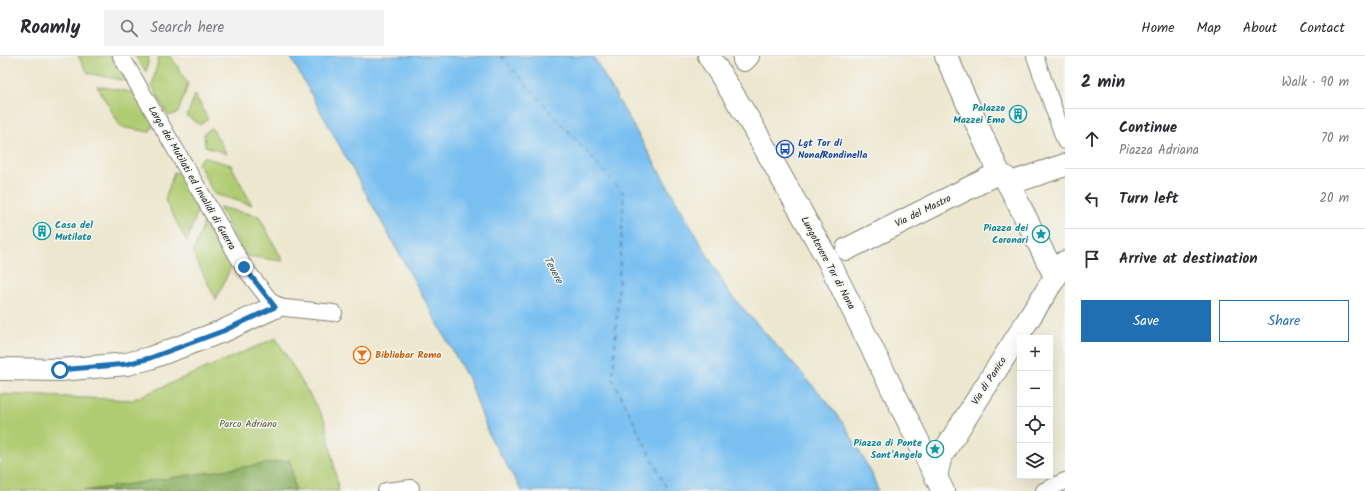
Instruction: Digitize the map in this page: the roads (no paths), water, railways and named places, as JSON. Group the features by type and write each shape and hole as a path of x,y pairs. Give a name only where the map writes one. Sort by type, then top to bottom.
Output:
{"street":[{"name":"Largo dei Mutilati ed Invalidi di Guerra","path":"121,56 244,267 275,307"},
{"name":"Lungotevere Tor di Nona","path":"709,56 753,127 828,260 940,484"},
{"path":"946,56 1004,179 1060,269"},
{"path":"1035,56 1065,141"},
{"path":"1004,179 1065,165"},
{"name":"Via del Mastro","path":"847,249 1004,179"},
{"name":"Via di Panico","path":"940,484 942,454 1060,269"},
{"path":"0,369 60,370 127,364 150,358 223,331 275,307 334,312"},
{"path":"1044,491 1065,481"},
{"path":"386,491 411,488"}],"water":[{"name":"Tevere","path":"290,56 593,56 729,293 825,399 845,426 872,474 878,491 522,491 489,435 470,382"}],"place":[{"name":"Palazzo Mazzei Emo","path":"1018,114"},
{"name":"Lgt Tor di Nona/Rondinella","path":"785,149"},
{"name":"Casa del Mutilato","path":"42,231"},
{"name":"Piazza dei Coronari","path":"1041,234"},
{"name":"Bibliobar Roma","path":"362,355"},
{"name":"Piazza di Ponte Sant'Angelo","path":"935,449"}],"park label":[{"name":"Parco Adriano","path":"248,424"}]}
